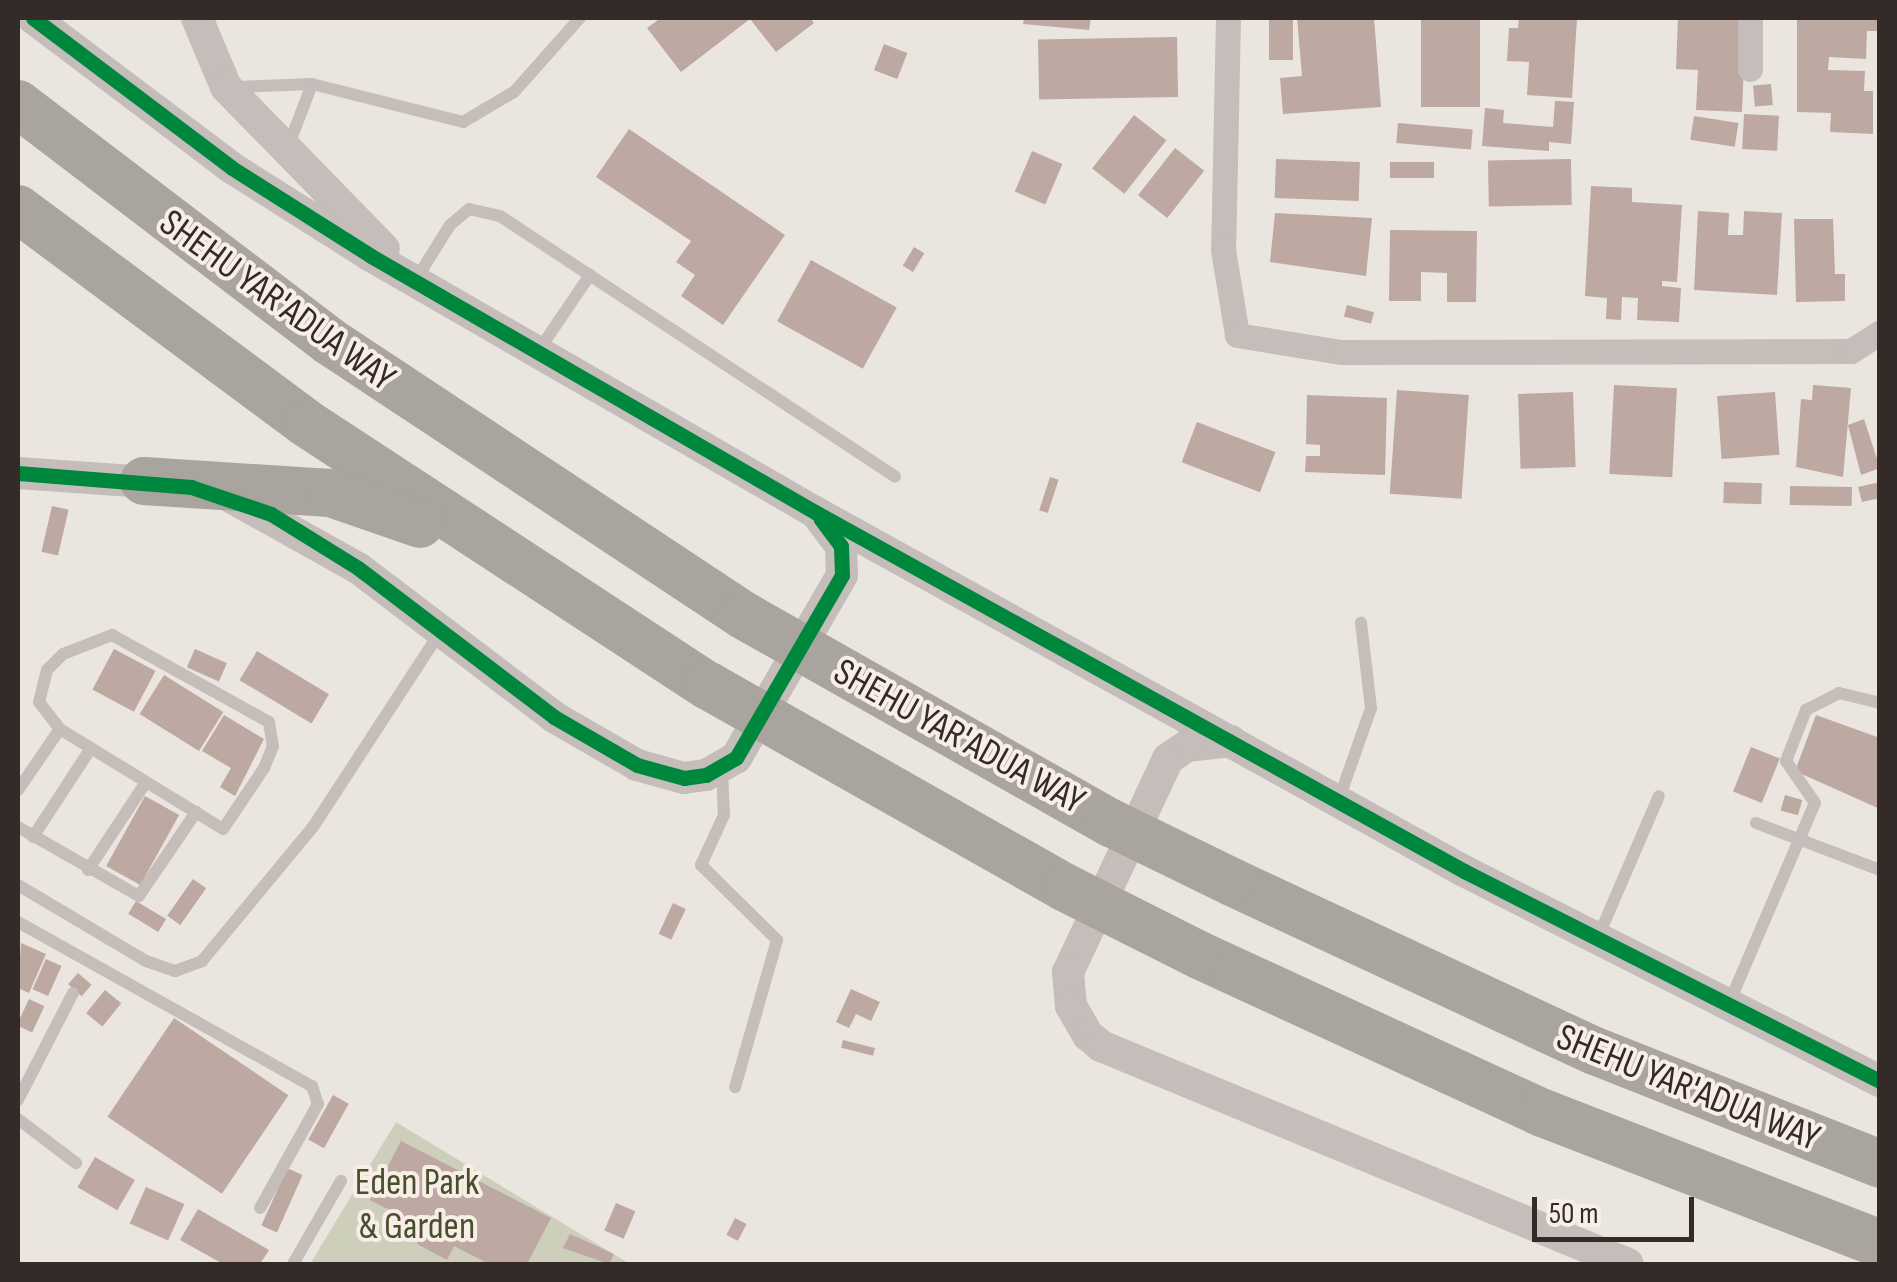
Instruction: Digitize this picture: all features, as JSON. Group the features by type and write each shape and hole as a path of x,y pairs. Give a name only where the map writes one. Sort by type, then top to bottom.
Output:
{"highway":[{"name":"SHEHU YAR'ADUA WAY","path":"18,104 344,352 743,615 1095,814 1232,882 1595,1051 1880,1164"},
{"name":"SHEHU YAR'ADUA WAY","path":"18,209 306,424 600,616 708,685 1048,878 1199,954 1543,1113 1880,1244"},
{"path":"144,481 286,487 372,503 600,616"}],"street":[{"path":"33,18 247,178 815,512 1596,942 1880,1081"},
{"path":"197,18 226,87 282,149 416,280"},
{"path":"1228,18 1224,250 1237,336 1340,352 1851,352 1880,332"},
{"path":"1750,18 1750,69"},
{"path":"247,178 282,149"},
{"path":"18,474 144,481 229,496 271,514 358,568 554,717 637,765 684,778 721,769 750,737 842,576 841,546 815,512"},
{"path":"1231,741 1188,746 1168,759 1068,972 1071,1006 1088,1035 1119,1054 1628,1264"}],"lane":[{"path":"226,87 312,84 463,122 514,92 580,18"},
{"path":"282,149 312,84"},
{"path":"416,280 450,225 469,209 500,216 895,476"},
{"path":"539,350 590,275"},
{"path":"1339,801 1371,708 1361,623"},
{"path":"18,886 146,961 174,972 202,960 313,826 440,632"},
{"path":"112,635 254,711 273,732 264,768 223,829 60,729 39,702 47,670 63,654 112,635"},
{"path":"1727,1008 1814,803 1786,761 1806,710 1839,693 1880,703"},
{"path":"18,790 60,729"},
{"path":"34,837 92,748"},
{"path":"721,769 724,815 701,864 776,940 735,1087"},
{"path":"88,870 146,782"},
{"path":"1596,942 1659,796"},
{"path":"18,828 139,896 196,812"},
{"path":"1756,823 1880,870"},
{"path":"18,922 312,1086 318,1104 260,1208"},
{"path":"18,1100 73,994"},
{"path":"18,1120 76,1163"},
{"path":"292,1264 341,1181"}],"green space":[{"name":"Eden Park & Garden","path":"396,1122 630,1264 310,1264"}],"building":[{"path":"661,18 810,18 814,23 776,52 750,19 681,72 647,28"},
{"path":"1024,18 1091,18 1089,30 1023,24"},
{"path":"1269,18 1293,18 1293,60 1269,60"},
{"path":"1297,18 1374,18 1381,107 1283,114 1280,78 1302,76"},
{"path":"1421,18 1480,18 1480,107 1421,107"},
{"path":"1519,18 1577,18 1572,98 1527,95 1529,62 1507,61 1509,28 1518,28"},
{"path":"1678,18 1746,18 1742,112 1696,110 1698,70 1676,69"},
{"path":"1797,18 1880,18 1880,31 1867,31 1866,59 1829,57 1828,70 1865,71 1864,91 1873,91 1873,134 1830,132 1831,113 1797,112"},
{"path":"1177,37 1178,97 1039,99 1038,39"},
{"path":"884,44 907,53 897,79 874,70"},
{"path":"1771,84 1773,105 1755,106 1753,86"},
{"path":"1555,101 1574,102 1571,144 1549,142 1549,151 1482,146 1485,108 1504,110 1503,123 1553,127"},
{"path":"1744,114 1779,116 1777,151 1742,149"},
{"path":"1134,115 1166,140 1124,194 1092,169"},
{"path":"1694,116 1738,123 1735,147 1690,140"},
{"path":"1398,123 1473,130 1471,149 1396,143"},
{"path":"629,129 785,235 723,325 681,296 695,275 676,262 691,241 596,177"},
{"path":"1175,148 1204,171 1167,218 1138,195"},
{"path":"1032,151 1062,164 1045,204 1015,192"},
{"path":"1276,159 1360,162 1359,201 1275,198"},
{"path":"1571,159 1572,205 1489,206 1488,160"},
{"path":"1390,162 1434,162 1434,178 1390,178"},
{"path":"1591,186 1632,188 1632,202 1682,205 1677,282 1662,281 1662,286 1681,288 1679,322 1637,320 1638,298 1622,297 1621,320 1606,319 1607,298 1585,296"},
{"path":"1698,211 1729,213 1728,235 1743,235 1744,211 1782,213 1777,295 1694,290"},
{"path":"1275,213 1372,218 1366,276 1270,262"},
{"path":"1794,219 1833,219 1835,274 1845,274 1845,301 1796,302"},
{"path":"1390,230 1477,231 1476,302 1447,302 1447,273 1421,272 1421,301 1389,301"},
{"path":"914,247 924,253 913,272 903,266"},
{"path":"811,260 897,308 863,369 777,321"},
{"path":"1347,305 1374,312 1371,324 1344,317"},
{"path":"1614,385 1677,388 1672,477 1609,474"},
{"path":"1813,385 1851,388 1843,477 1796,467 1801,399 1812,400"},
{"path":"1397,390 1469,395 1462,499 1390,494"},
{"path":"1573,392 1576,467 1521,469 1518,394"},
{"path":"1775,392 1779,455 1722,459 1717,396"},
{"path":"1307,395 1387,398 1385,475 1305,472 1306,456 1320,456 1320,445 1306,444"},
{"path":"1864,419 1880,468 1861,475 1848,425"},
{"path":"1197,422 1275,452 1260,492 1182,462"},
{"path":"1050,477 1059,480 1048,513 1039,510"},
{"path":"1724,482 1762,483 1761,504 1723,503"},
{"path":"1880,482 1880,498 1862,502 1858,487"},
{"path":"1790,486 1852,487 1852,506 1790,505"},
{"path":"52,506 69,510 58,556 41,552"},
{"path":"114,649 155,671 134,712 92,690"},
{"path":"195,649 227,663 219,682 187,667"},
{"path":"257,651 329,694 311,723 239,680"},
{"path":"164,675 223,712 199,751 140,714"},
{"path":"224,715 264,739 235,796 220,787 231,768 202,751"},
{"path":"1816,715 1880,738 1880,809 1795,771"},
{"path":"1751,747 1780,759 1762,803 1733,792"},
{"path":"1785,795 1802,800 1798,815 1781,810"},
{"path":"145,796 179,815 140,885 106,866"},
{"path":"193,879 206,888 180,925 167,916"},
{"path":"136,901 166,919 158,932 128,914"},
{"path":"673,903 686,909 671,940 659,934"},
{"path":"21,943 46,954 29,993 18,988"},
{"path":"46,959 62,966 48,996 33,989"},
{"path":"78,973 92,985 82,996 68,984"},
{"path":"851,989 880,1002 871,1021 856,1014 849,1028 836,1022"},
{"path":"105,990 121,1003 102,1027 86,1013"},
{"path":"29,999 44,1006 32,1032 18,1026"},
{"path":"174,1018 288,1095 222,1194 107,1117"},
{"path":"843,1040 875,1048 873,1056 841,1048"},
{"path":"333,1095 349,1104 324,1148 308,1140"},
{"path":"401,1141 551,1218 527,1264 489,1264 454,1246 447,1260 417,1244 425,1228 370,1200"},
{"path":"95,1157 135,1180 117,1210 78,1187"},
{"path":"287,1168 303,1175 277,1232 261,1226"},
{"path":"146,1187 184,1204 168,1241 130,1224"},
{"path":"616,1203 635,1211 624,1239 604,1231"},
{"path":"198,1209 269,1250 260,1264 223,1264 180,1240"},
{"path":"735,1218 747,1224 738,1241 726,1235"},
{"path":"570,1234 614,1254 609,1264 563,1248"}],"cycle path":[{"path":"33,18 232,168 371,256 815,512 1464,871 1880,1081"},
{"path":"18,473 191,487 271,514 358,568 554,717 637,765 684,778 706,775 736,758 842,575 841,546 821,519"}]}
